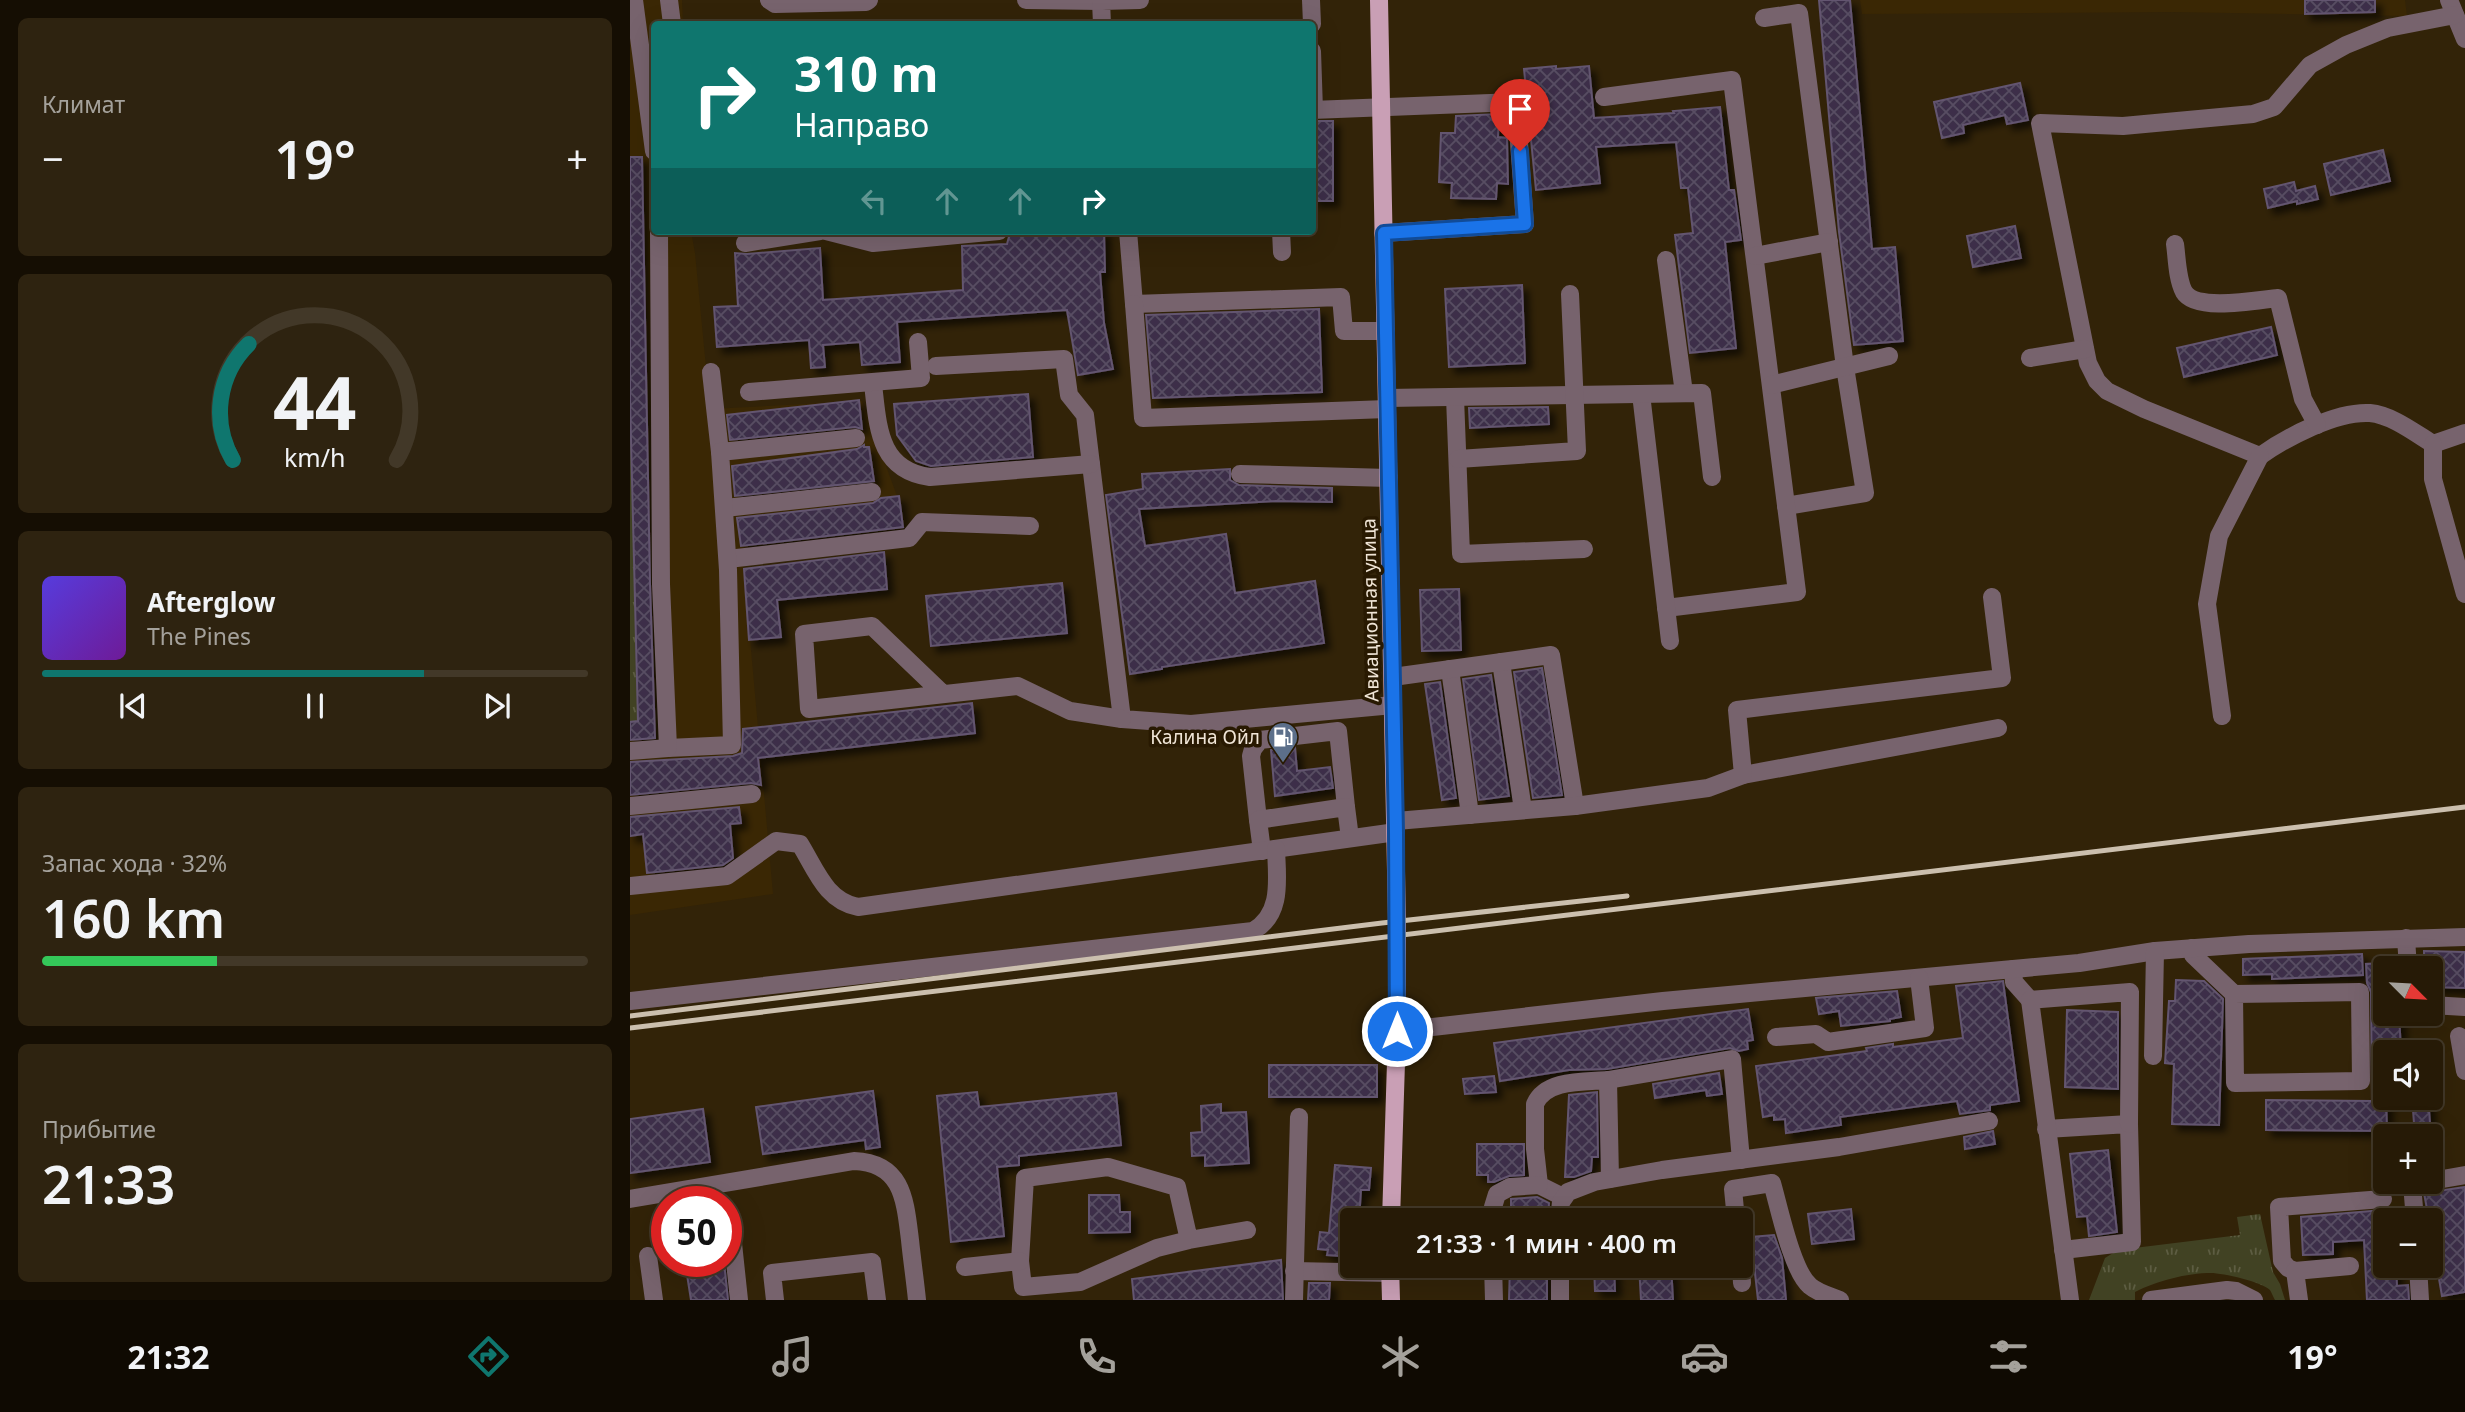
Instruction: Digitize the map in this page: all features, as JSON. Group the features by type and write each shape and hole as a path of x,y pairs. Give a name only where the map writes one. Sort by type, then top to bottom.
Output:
{"main road":[{"name":"Авиационная улица","path":"1379,0 1396,827 1397,1031 1391,1208"},
{"path":"1390,1278 1391,1300"}],"lane":[{"path":"634,0 651,128"},
{"path":"669,0 672,21"},
{"path":"769,0 775,4 869,0"},
{"path":"1026,0 1139,0"},
{"path":"1311,0 1312,21"},
{"path":"1101,1 1102,21"},
{"path":"2260,457 2144,409 2106,391 2097,381 2088,363 2040,122 2123,126 2253,114 2274,107 2310,65 2346,45 2388,28 2452,8 2465,39"},
{"path":"1764,18 1799,13 1845,367 1865,493 1786,506"},
{"path":"1604,97 1732,80 1797,592 1666,608"},
{"path":"1316,110 1516,102 1525,224 1384,233"},
{"path":"659,235 660,584 668,748"},
{"path":"745,243 795,235"},
{"path":"842,235 873,243 959,235"},
{"path":"1128,235 1143,418 1455,397 1702,393 1712,477"},
{"path":"1281,235 1282,252"},
{"path":"1755,256 1829,242"},
{"path":"2175,244 2182,286 2188,297 2207,303 2278,298 2303,399 2317,425"},
{"path":"1667,260 1684,393"},
{"path":"1458,459 1577,451 1570,294"},
{"path":"1135,304 1341,297 1344,331 1385,331"},
{"path":"749,392 921,378 918,342"},
{"path":"2030,358 2085,349"},
{"path":"1771,385 1889,356"},
{"path":"936,366 1064,359 1069,395 1085,415 1122,719"},
{"path":"630,751 732,745 728,559 711,372"},
{"path":"873,384 882,443 900,466 918,476 1091,464"},
{"path":"1642,394 1670,640"},
{"path":"1455,397 1461,554 1584,549"},
{"path":"2222,716 2207,604 2219,536 2260,457 2301,430 2369,413 2404,426 2433,444"},
{"path":"2433,444 2465,433"},
{"path":"720,452 856,438"},
{"path":"2433,444 2433,479 2465,594"},
{"path":"1240,474 1389,478"},
{"path":"724,508 872,492"},
{"path":"728,559 909,538 922,522 1030,526"},
{"path":"1744,775 1737,710 2002,678 1992,597"},
{"path":"942,693 872,626 804,634 810,709 1018,686 1070,711 1122,719 1191,724 1393,705"},
{"path":"1393,677 1551,655 1575,806"},
{"path":"1501,662 1523,810"},
{"path":"1450,669 1470,815"},
{"path":"630,886 727,876 776,841 800,844 830,893 838,901 858,907 1350,838 1396,827 1470,815 1575,806 1709,789 1744,775 1998,728"},
{"path":"630,1001 1253,931 1268,920 1277,895 1269,850 1258,820 1251,756 1252,749 1260,740 1338,731 1350,838"},
{"path":"630,806 751,794"},
{"path":"1258,820 1346,807"},
{"path":"1397,1031 1663,1001 2079,963 2155,951 2406,937 2465,937"},
{"path":"2406,937 2408,956"},
{"path":"2192,948 2193,955 2234,994 2360,992 2361,1081 2235,1083 2234,994"},
{"path":"2153,1056 2155,951"},
{"path":"2013,969 2014,982 2030,1000 2070,1300"},
{"path":"1776,1037 1816,1034 1828,1042 1925,1028 1919,978"},
{"path":"2030,1000 2130,992 2132,1242 2063,1250"},
{"path":"2443,1006 2465,1007"},
{"path":"2459,1036 2465,1071"},
{"path":"1539,1185 1534,1112 1538,1098 1549,1088 1732,1059 1741,1160"},
{"path":"1608,1080 1610,1179"},
{"path":"1294,1300 1299,1117"},
{"path":"1559,1208 1563,1198 1580,1186 1610,1179 1839,1147 1989,1121"},
{"path":"2046,1129 2129,1124"},
{"path":"630,1199 854,1161 877,1164 895,1179 901,1189 917,1300"},
{"path":"1189,1240 1177,1187 1108,1167 1025,1178 1020,1261 1023,1293 1080,1282 1157,1248 1247,1230"},
{"path":"2443,1179 2465,1175"},
{"path":"1735,1208 1733,1189 1772,1183 1786,1233 1805,1281 1840,1300"},
{"path":"1493,1208 1497,1194 1510,1187 1539,1185 1563,1198"},
{"path":"2350,1266 2295,1271 2288,1268 2282,1261 2278,1208 2383,1199"},
{"path":"648,1256 654,1300"},
{"path":"965,1267 1020,1261"},
{"path":"775,1300 772,1273 872,1262 877,1300"},
{"path":"1294,1271 1340,1270"},
{"path":"2295,1271 2300,1300"},
{"path":"737,1277 739,1300"},
{"path":"1493,1278 1494,1300"},
{"path":"1560,1278 1560,1300"},
{"path":"2419,1278 2420,1300"},
{"path":"2151,1300 2236,1291 2254,1300"}],"shaded area":[{"path":"630,0 682,0 683,21 651,21 651,235 692,235 710,409 862,401 914,542 743,561 773,894 630,915"},
{"path":"1860,0 2405,0 2407,16 2172,12 1862,14"}],"green space":[{"path":"630,399 638,721 630,722"},
{"path":"2260,1214 2273,1272 2285,1300 2275,1300 2270,1290 2259,1284 2233,1276 2202,1273 2152,1284 2135,1292 2135,1300 2089,1300 2105,1258 2118,1250 2240,1235 2237,1217"}],"building":[{"path":"1819,0 1850,0 1872,249 1895,247 1903,341 1854,345 1839,232"},
{"path":"2305,0 2375,0 2375,12 2305,14"},
{"path":"1556,66 1556,69 1589,66 1594,118 1720,107 1729,190 1734,190 1741,240 1725,242 1736,348 1690,353 1675,235 1693,233 1688,188 1681,188 1676,142 1596,147 1600,183 1536,190 1524,69"},
{"path":"2020,83 2028,120 2007,124 2005,115 1963,125 1964,133 1942,138 1934,102"},
{"path":"1499,114 1498,137 1507,138 1508,184 1497,183 1496,199 1451,198 1452,183 1439,182 1441,133 1455,133 1456,116"},
{"path":"1316,121 1333,121 1333,201 1316,201"},
{"path":"2383,150 2390,181 2331,195 2324,164"},
{"path":"630,157 642,157 655,738 630,740 630,722 638,721 630,399"},
{"path":"2294,182 2296,191 2315,186 2318,199 2268,208 2264,189"},
{"path":"2015,226 2021,258 1973,267 1967,236"},
{"path":"1009,235 1104,235 1105,272 1100,272 1104,323 1113,369 1078,375 1067,310 897,322 900,362 862,365 860,342 823,345 825,367 811,368 809,340 717,347 714,307 738,306 735,253 820,248 823,300 963,290 962,246 1007,244"},
{"path":"1522,285 1525,363 1449,367 1445,289"},
{"path":"1319,309 1322,392 1153,398 1146,315"},
{"path":"2271,327 2277,355 2184,377 2177,348"},
{"path":"1028,394 1033,457 931,466 916,461 897,435 894,404"},
{"path":"859,400 862,429 855,427 730,440 727,415"},
{"path":"1548,407 1549,424 1470,428 1469,408"},
{"path":"864,445 869,447 874,481 735,496 732,466 857,449"},
{"path":"1230,469 1230,480 1239,485 1332,488 1332,502 1276,501 1139,509 1145,546 1226,534 1235,593 1315,581 1324,643 1130,674 1106,495 1143,489 1142,474"},
{"path":"899,496 903,527 741,546 737,518 873,503 881,498"},
{"path":"884,552 887,589 777,600 781,637 749,640 744,569"},
{"path":"1062,583 1067,633 931,646 926,596"},
{"path":"1459,589 1461,650 1422,651 1420,590"},
{"path":"1542,668 1562,795 1533,798 1514,672"},
{"path":"1491,675 1509,796 1479,800 1463,679"},
{"path":"1440,682 1456,798 1442,800 1425,684"},
{"path":"972,703 975,733 758,758 761,785 751,783 630,795 630,762 733,756 742,753 743,729"},
{"path":"1295,747 1297,771 1330,767 1333,788 1275,796 1271,750"},
{"path":"739,807 741,823 730,824 733,858 723,865 647,873 643,834 630,836 630,817"},
{"path":"2424,951 2465,952 2465,988 2443,987 2443,956 2424,956"},
{"path":"2362,954 2363,975 2272,979 2272,974 2243,975 2243,959"},
{"path":"2366,964 2373,964 2373,1026 2400,1026 2400,1040 2373,1040 2373,1110 2386,1110 2387,1124 2373,1124 2373,1131 2266,1130 2266,1100 2372,1101 2371,992 2367,983"},
{"path":"2176,980 2204,981 2223,999 2219,1125 2172,1124 2174,1064 2165,1063 2169,1001 2175,1001"},
{"path":"2003,981 2019,1101 1990,1105 1990,1110 1960,1114 1957,1101 1840,1117 1841,1125 1786,1133 1785,1119 1774,1120 1774,1115 1763,1117 1756,1066 1867,1051 1866,1048 1893,1044 1893,1047 1963,1038 1956,986"},
{"path":"1897,991 1901,1017 1890,1021 1841,1026 1839,1011 1819,1014 1816,998"},
{"path":"1748,1009 1753,1040 1747,1041 1748,1049 1739,1051 1730,1048 1607,1069 1569,1070 1500,1081 1494,1043"},
{"path":"2067,1010 2118,1012 2118,1089 2065,1087"},
{"path":"1269,1065 1377,1065 1377,1097 1269,1097"},
{"path":"1719,1073 1722,1094 1707,1096 1706,1090 1655,1098 1653,1084"},
{"path":"1494,1076 1496,1092 1465,1094 1463,1079"},
{"path":"873,1091 880,1147 866,1149 865,1140 763,1154 756,1107"},
{"path":"977,1092 979,1107 1116,1093 1121,1145 1019,1156 1019,1165 997,1167 1004,1236 951,1242 937,1096"},
{"path":"1597,1092 1598,1157 1592,1157 1591,1171 1565,1177 1569,1095"},
{"path":"1221,1104 1221,1113 1246,1112 1249,1163 1205,1166 1205,1155 1192,1156 1191,1133 1202,1132 1201,1106"},
{"path":"703,1109 710,1162 630,1173 630,1119"},
{"path":"2413,1110 2429,1110 2430,1124 2414,1124"},
{"path":"1993,1131 1995,1144 1965,1149 1964,1137"},
{"path":"1477,1144 1524,1144 1524,1175 1488,1182 1488,1175 1477,1175"},
{"path":"2108,1150 2117,1232 2089,1236 2087,1216 2077,1217 2070,1154"},
{"path":"1335,1165 1371,1168 1369,1190 1361,1190 1360,1208 1340,1208 1340,1256 1327,1255 1328,1250 1318,1249 1320,1232 1329,1233"},
{"path":"2465,1187 2465,1292 2442,1296 2439,1278 2443,1278 2443,1208 2427,1208 2424,1194 2443,1194 2443,1190"},
{"path":"1089,1195 1119,1195 1120,1212 1130,1212 1130,1232 1089,1233"},
{"path":"1537,1197 1549,1203 1549,1208 1511,1208 1511,1199"},
{"path":"1851,1209 1854,1239 1812,1244 1808,1214"},
{"path":"2373,1211 2373,1278 2397,1278 2397,1286 2408,1285 2409,1300 2367,1300 2364,1240 2333,1242 2333,1254 2303,1255 2301,1217"},
{"path":"1774,1235 1782,1258 1786,1300 1758,1300 1753,1237"},
{"path":"1281,1260 1283,1300 1134,1300 1132,1279"},
{"path":"687,1277 726,1277 728,1300 691,1300"},
{"path":"1510,1278 1547,1278 1547,1300 1509,1300"},
{"path":"1594,1278 1614,1278 1615,1291 1595,1291"},
{"path":"1640,1278 1672,1278 1673,1300 1641,1300"},
{"path":"1309,1283 1330,1283 1329,1300 1308,1300"}],"railway":[{"path":"630,1028 2465,807"},
{"path":"630,1016 1382,923 1627,896"}],"place":[{"name":"Калина Ойл","path":"1283,764"}],"route":[{"path":"1397,1031 1396,832 1384,233 1525,224 1520,151"}]}
